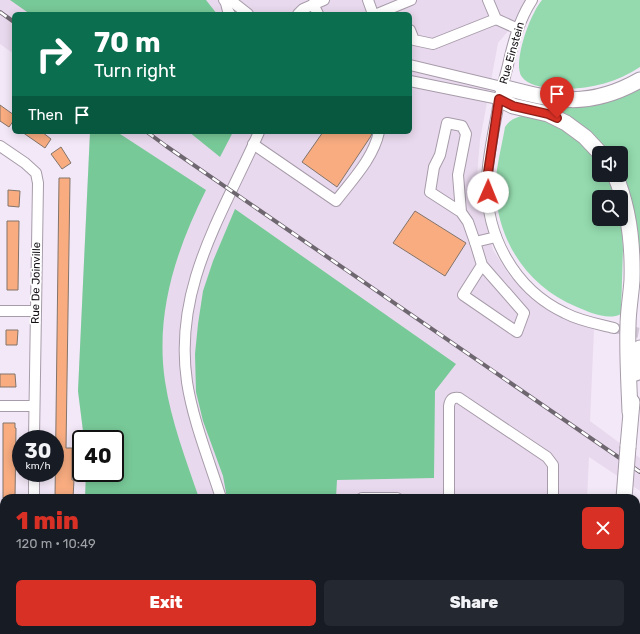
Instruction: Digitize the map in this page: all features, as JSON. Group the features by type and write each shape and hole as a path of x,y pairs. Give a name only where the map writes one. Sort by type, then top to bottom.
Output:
{"highway":[{"path":"500,93 537,96 561,100 578,100 596,98 620,91 640,80"},
{"path":"500,93 513,106 548,114 566,123 585,137 593,146"},
{"path":"618,182 623,197 630,227 632,249 632,280 628,326 630,412 624,494"},
{"path":"630,412 640,348"}],"street":[{"path":"300,12 303,9 315,9 324,0"},
{"path":"368,0 372,12"},
{"path":"382,12 411,0"},
{"path":"488,0 496,19 518,29"},
{"name":"Rue Einstein","path":"532,0 525,11 518,29 500,93 487,179 492,222 496,237 506,259 518,276 542,300 566,314 614,328"},
{"path":"228,12 225,1 234,3 245,12"},
{"path":"412,35 414,40 433,44 496,19"},
{"path":"412,66 500,93"},
{"path":"412,81 500,93"},
{"path":"461,212 458,175 466,134 462,126 447,123 440,155 434,167 430,192 461,212 468,222 482,265 524,313 517,332 463,295 482,265"},
{"path":"220,494 195,416 187,382 185,353 186,332 191,296 197,270 207,242 257,134"},
{"path":"253,144 336,201 367,161 377,141 379,134"},
{"name":"Rue De Joinville","path":"0,146 25,163 36,173 38,183 34,430"},
{"path":"475,242 496,237"},
{"path":"0,311 35,311"},
{"path":"449,494 449,406 452,398 455,397 459,398 547,457 553,465 553,494"},
{"path":"0,406 34,406"},
{"path":"34,482 34,494"}],"shaded area":[{"path":"0,0 532,0 525,11 498,43 480,140 476,187 493,250 510,276 529,295 555,314 594,330 590,421 640,458 640,491 589,457 587,494 85,494 86,482 124,482 124,430 83,430 78,391 90,134 412,134 412,12 12,12 12,53 0,44"}],"green space":[{"path":"10,0 206,0 215,12 27,12"},
{"path":"542,0 640,0 640,67 608,82 574,89 539,86 531,84 525,80 522,77 519,64 522,45 528,26"},
{"path":"640,88 640,277 635,276 628,226 628,190 623,190 622,182 628,182 628,146 597,146 548,110 550,105 567,107 587,106"},
{"path":"522,116 546,120 563,129 592,154 592,182 609,182 612,190 592,190 592,226 621,226 623,248 621,314 610,317 599,315 560,299 545,289 532,277 511,248 499,215 495,189 498,162 505,127 512,120"},
{"path":"90,134 120,134 206,190 195,213 177,259 170,282 163,331 165,381 171,411 179,440 198,494 85,494 86,482 124,482 124,430 83,430 78,391"},
{"path":"191,134 232,134 220,157"},
{"path":"235,209 456,364 435,391 434,478 337,480 336,494 226,494 223,476 203,421 196,392 195,354 198,324 203,291 213,261"}],"building":[{"path":"0,105 12,114 12,123 9,127 0,121"},
{"path":"25,134 45,134 51,139 45,148"},
{"path":"322,134 372,134 337,187 302,162"},
{"path":"61,147 71,163 62,169 51,154"},
{"path":"59,178 70,178 66,448 72,448 73,494 55,494 55,482 64,482 64,430 56,430"},
{"path":"8,190 20,191 19,207 8,206"},
{"path":"415,211 466,243 445,276 393,243"},
{"path":"7,221 19,221 18,290 7,290"},
{"path":"6,330 18,330 17,345 6,345"},
{"path":"0,374 15,374 16,387 0,387"},
{"path":"3,423 15,423 16,428 16,430 12,430 12,482 15,482 15,494 3,494"}],"tunnel":[{"path":"614,328 640,333"}],"railway":[{"path":"0,12 12,21"},
{"path":"150,134 640,472"}],"route":[{"path":"488,192 487,179 499,99 513,106 548,114 557,118"}]}
